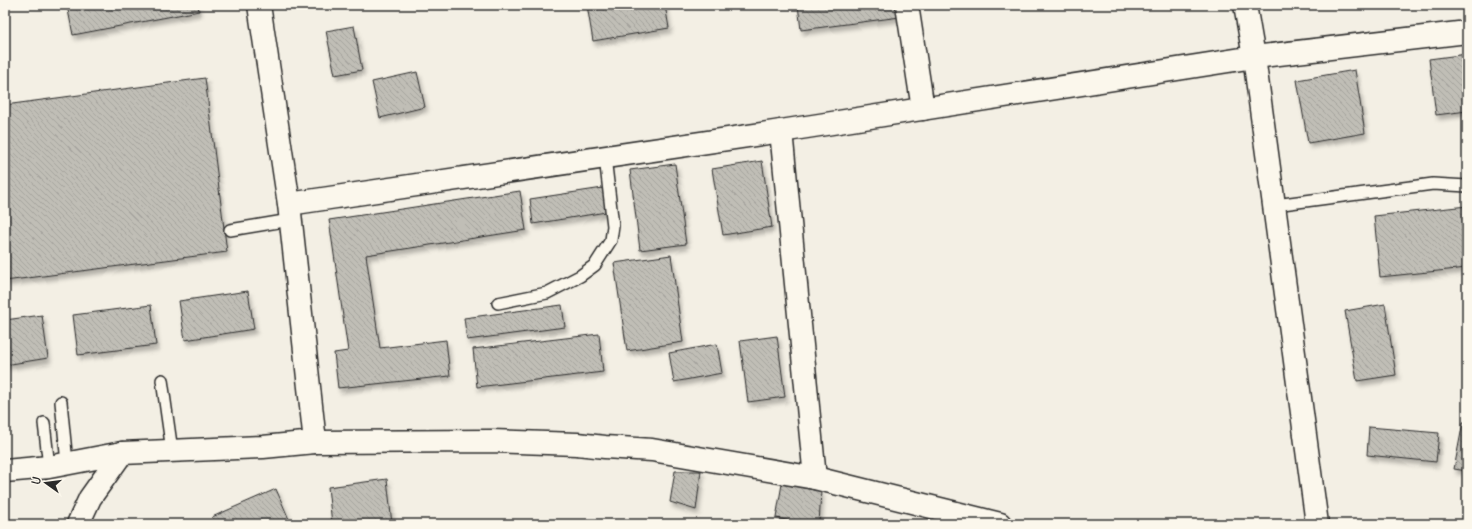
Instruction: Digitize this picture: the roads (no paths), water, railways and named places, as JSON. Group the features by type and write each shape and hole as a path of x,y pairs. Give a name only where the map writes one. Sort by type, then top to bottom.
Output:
{"street":[{"path":"259,5 289,212 315,442"},
{"path":"907,5 923,109"},
{"path":"1245,5 1275,205 1317,524"},
{"path":"289,212 605,157 1254,57 1467,32"},
{"path":"780,131 815,478"},
{"path":"5,471 58,465 122,454 263,447 315,442 490,441 577,444 652,450 815,478 1000,524"},
{"path":"78,524 90,498 122,454"}],"lane":[{"path":"498,303 547,293 580,276 595,265 611,240 613,226 605,157"},
{"path":"1275,205 1433,184 1467,186"},
{"path":"230,230 289,212"},
{"path":"162,380 172,452"},
{"path":"58,465 61,402"},
{"path":"44,423 58,465"}]}
